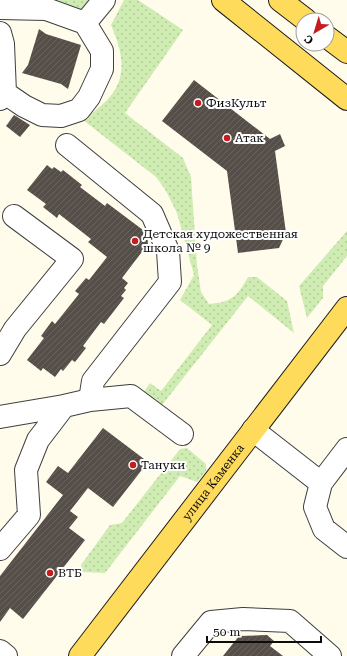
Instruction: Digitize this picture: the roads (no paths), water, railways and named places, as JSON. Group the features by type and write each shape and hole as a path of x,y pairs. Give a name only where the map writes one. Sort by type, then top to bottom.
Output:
{"main road":[{"path":"223,0 347,99"},
{"path":"280,0 296,12"},
{"path":"335,43 347,52"},
{"name":"улица Каменка","path":"80,656 347,308"}],"lane":[{"path":"85,23 104,0"},
{"path":"0,32 4,44 2,96 42,115 61,116 79,110 89,98 102,69 102,51 85,23 46,9 7,5"},
{"path":"67,144 152,214 168,251 170,282 93,381 90,400"},
{"path":"0,354 15,329 72,259 14,216"},
{"path":"3,410 64,406 90,400 131,396 182,434"},
{"path":"0,549 29,515 26,470 38,440 64,406"},
{"path":"253,430 320,483"},
{"path":"347,449 320,483 315,507 324,529 347,547"},
{"path":"183,656 211,622 243,619 290,622 330,656"},
{"path":"0,651 6,656"}],"place":[{"name":"ФизКульт","path":"198,103"},
{"name":"Атак","path":"227,138"},
{"name":"Детская художественная школа № 9","path":"135,241"},
{"name":"Тануки","path":"133,465"},
{"name":"ВТБ","path":"50,573"}]}
